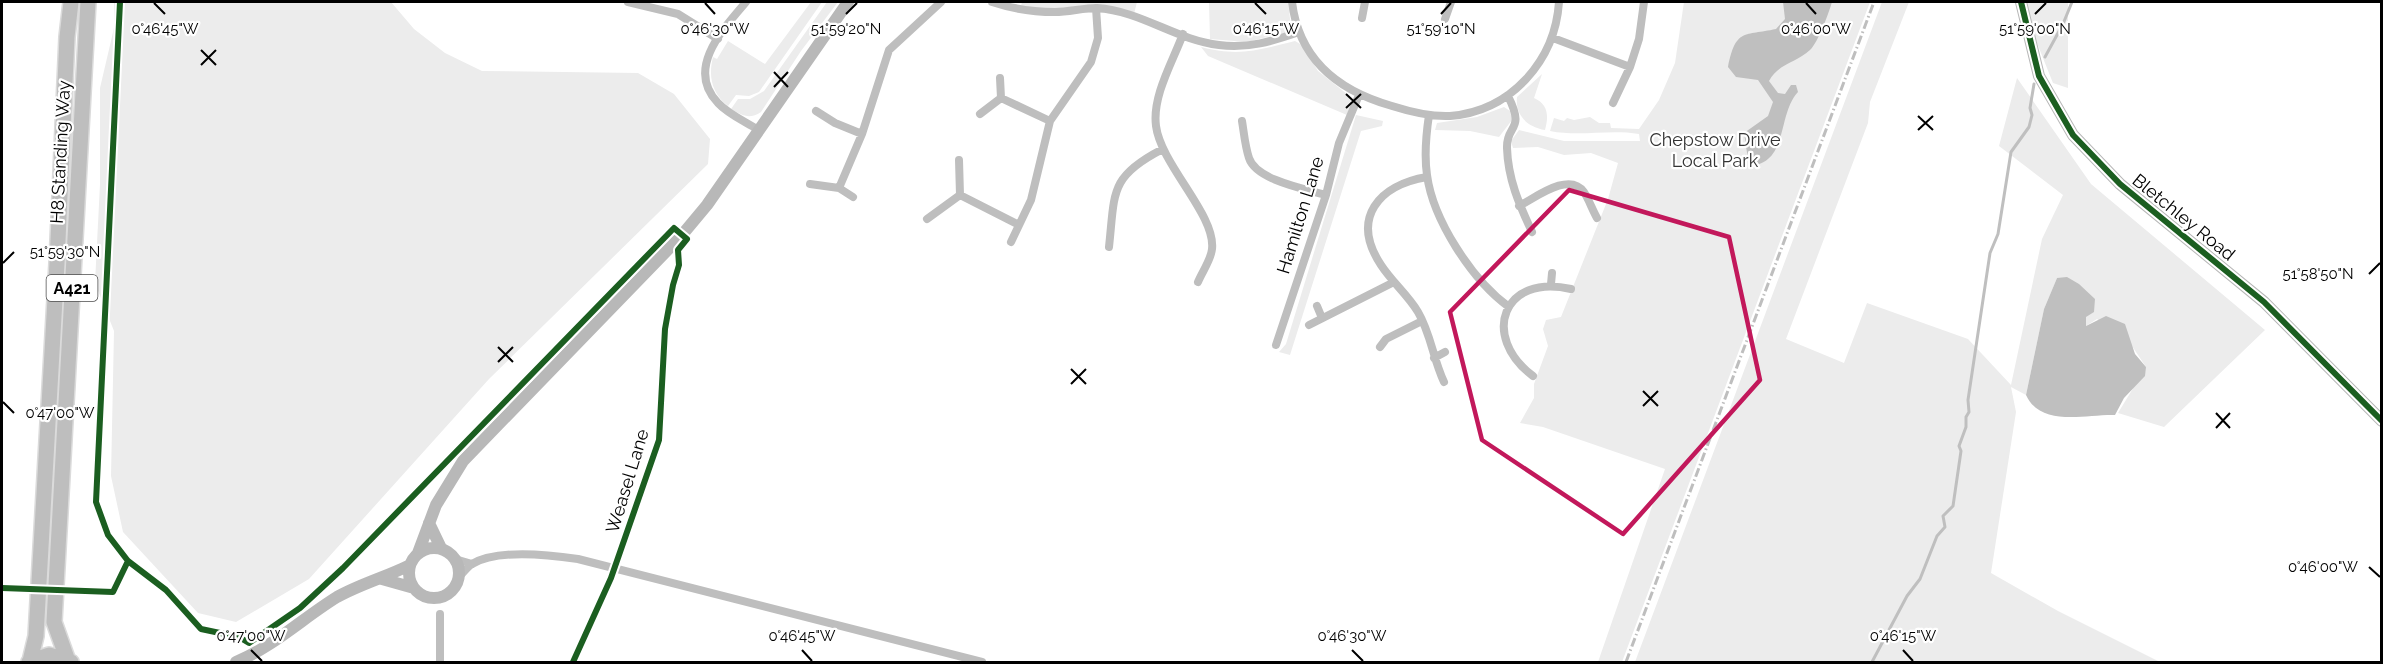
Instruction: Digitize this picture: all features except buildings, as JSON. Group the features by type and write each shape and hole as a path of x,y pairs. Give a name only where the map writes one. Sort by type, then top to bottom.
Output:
{"highway":[{"name":"H8 Standing Way","path":"29,662 36,636 57,263 66,37 71,2"},
{"name":"H8 Standing Way","path":"70,662 54,622 88,2"},
{"name":"A421","path":"29,662 49,655 70,662"}],"main road":[{"path":"414,588 408,574 410,565 418,553 446,487 463,461 682,235 707,205 757,129 848,2"},
{"name":"Bletchley Road","path":"2021,2 2039,76 2073,135 2120,184 2264,302 2382,421"},
{"path":"382,579 414,588 426,597 438,598 449,593 459,577 455,559 441,548 429,523"},
{"path":"418,553 429,548 441,548"},
{"path":"236,663 251,659 341,595 410,565"}],"street":[{"path":"628,2 678,14 718,39"},
{"path":"746,2 708,53 704,66 710,92 727,111 757,129"},
{"path":"839,188 862,134 889,50 941,2"},
{"path":"993,2 1056,12 1096,8 1135,14 1208,43 1236,46 1255,45 1299,32"},
{"path":"1292,2 1299,32 1323,68 1341,85 1359,95 1429,115 1470,113 1508,96 1535,70 1552,38 1559,2"},
{"path":"1362,18 1365,2"},
{"path":"1445,20 1451,2"},
{"path":"1613,103 1630,67 1639,39 1644,2"},
{"path":"1011,242 1031,200 1050,122 1091,62 1098,38 1096,8"},
{"path":"1183,34 1160,92 1155,123 1161,150 1194,200 1212,239 1212,251 1198,282"},
{"path":"1552,38 1630,67"},
{"path":"1000,78 1001,98"},
{"name":"Hamilton Lane","path":"1276,345 1326,195 1339,143 1359,95"},
{"path":"1508,96 1515,111 1516,125 1506,144 1510,180 1519,206 1532,232"},
{"path":"1001,98 1050,122"},
{"path":"980,114 1001,98"},
{"path":"816,111 835,123 862,134"},
{"path":"1429,115 1425,148 1427,177 1437,208 1452,239 1486,286 1509,307"},
{"path":"1242,121 1249,159 1256,170 1268,177 1326,195"},
{"path":"1109,246 1115,197 1121,179 1135,164 1161,150"},
{"path":"959,160 960,195"},
{"path":"1427,177 1396,185 1385,192 1369,217 1368,233 1373,249 1422,321 1444,381"},
{"path":"810,184 839,188 853,197"},
{"path":"1519,206 1563,184 1574,184 1583,190 1597,218"},
{"path":"960,195 1019,225"},
{"path":"927,219 960,195"},
{"path":"1551,284 1552,273"},
{"path":"1309,325 1394,282"},
{"path":"1533,376 1509,352 1504,338 1509,307 1520,294 1535,286 1551,284 1571,289"},
{"path":"1317,306 1322,318"},
{"path":"1380,347 1386,339 1422,321"},
{"path":"1434,358 1445,352"},
{"path":"1498,357 1509,352"},
{"path":"455,559 472,564 522,554 578,559 982,663"},
{"path":"459,577 472,564"},
{"path":"440,614 440,663"}],"highlighted area":[{"path":"1569,190 1729,237 1760,380 1623,534 1482,440 1450,312"}],"green space":[{"path":"114,2 391,2 414,29 445,53 482,71 638,73 674,94 710,139 708,164 489,379 309,579 236,622 198,613 123,532 111,476 114,331 95,283 100,184 100,88 114,28"},
{"path":"811,2 822,2 759,92 749,96 736,95 728,106 718,96 711,78 713,57 717,59 728,41 765,64"},
{"path":"827,2 838,2 801,51 761,112 749,116 731,109 738,99 750,99 764,91"},
{"path":"1022,2 1137,2 1134,14 1020,10"},
{"path":"1209,2 1288,2 1291,27 1287,32 1247,42 1210,39"},
{"name":"Chepstow Drive Local Park","path":"1684,2 1870,2 1622,662 1598,662 1665,469 1543,427 1520,423 1534,398 1534,384 1548,346 1543,329 1546,320 1561,317 1608,199 1618,163 1591,153 1564,155 1538,147 1513,148 1511,141 1519,130 1564,141 1640,141 1639,134 1550,131 1554,118 1564,121 1567,118 1574,120 1590,117 1599,123 1610,123 1611,128 1639,129 1659,100 1675,63"},
{"path":"1882,2 1909,2 1870,102 1868,123 1786,339 1844,363 1867,303 1968,339 2011,385 2042,239 2063,195 1999,146 2017,78 2091,184 2265,330 2164,427 2118,413 2146,367 2130,343 2097,319 2086,326 2086,317 2057,278 2044,309 2026,395 2011,387 2016,412 1991,573 2058,611 2160,662 1635,662"},
{"path":"2026,2 2068,2 2068,88 2053,83 2035,38"},
{"path":"1295,41 1302,45 1318,71 1352,98 1347,115 1208,56 1201,47 1238,52"},
{"path":"1542,74 1534,98 1545,107 1547,120 1545,130 1528,123 1520,115 1517,103 1517,97"},
{"path":"1504,107 1510,111 1512,120 1499,137 1470,131 1435,130 1437,123 1477,117"},
{"path":"1356,115 1383,121 1382,126 1361,131 1290,355 1279,352 1286,344"}],"shaded area":[{"path":"1783,2 1832,2 1823,27 1810,50 1778,70 1769,81 1778,93 1785,94 1791,85 1796,85 1798,92 1787,113 1777,148 1771,157 1762,163 1749,166 1744,133 1768,116 1773,102 1758,80 1736,77 1728,67 1738,40 1749,34 1776,29 1785,19"},
{"path":"2067,277 2079,284 2095,299 2094,312 2086,317 2086,326 2106,316 2125,324 2135,354 2146,367 2145,376 2124,398 2115,415 2053,416 2033,405 2026,395 2044,309 2057,278"}],"waterway":[{"path":"2045,57 2072,2"},
{"path":"1872,662 1907,596 1920,579 1937,536 1945,527 1943,516 1953,506 1961,451 1959,446 1969,412 1968,400 1990,253 1998,234 2011,152 2029,127 2034,84"}],"railway":[{"path":"1626,662 1874,2"}],"cycle path":[{"name":"Weasel Lane","path":"120,2 96,502 108,535 128,561 166,590 201,629 239,637 249,643 300,608 343,568 674,228 687,239 678,250 679,265 665,329 659,440 611,578 573,662"},
{"path":"2021,2 2039,76 2073,135 2120,184 2264,302 2382,421"},
{"path":"2,588 113,592 128,561"}]}
